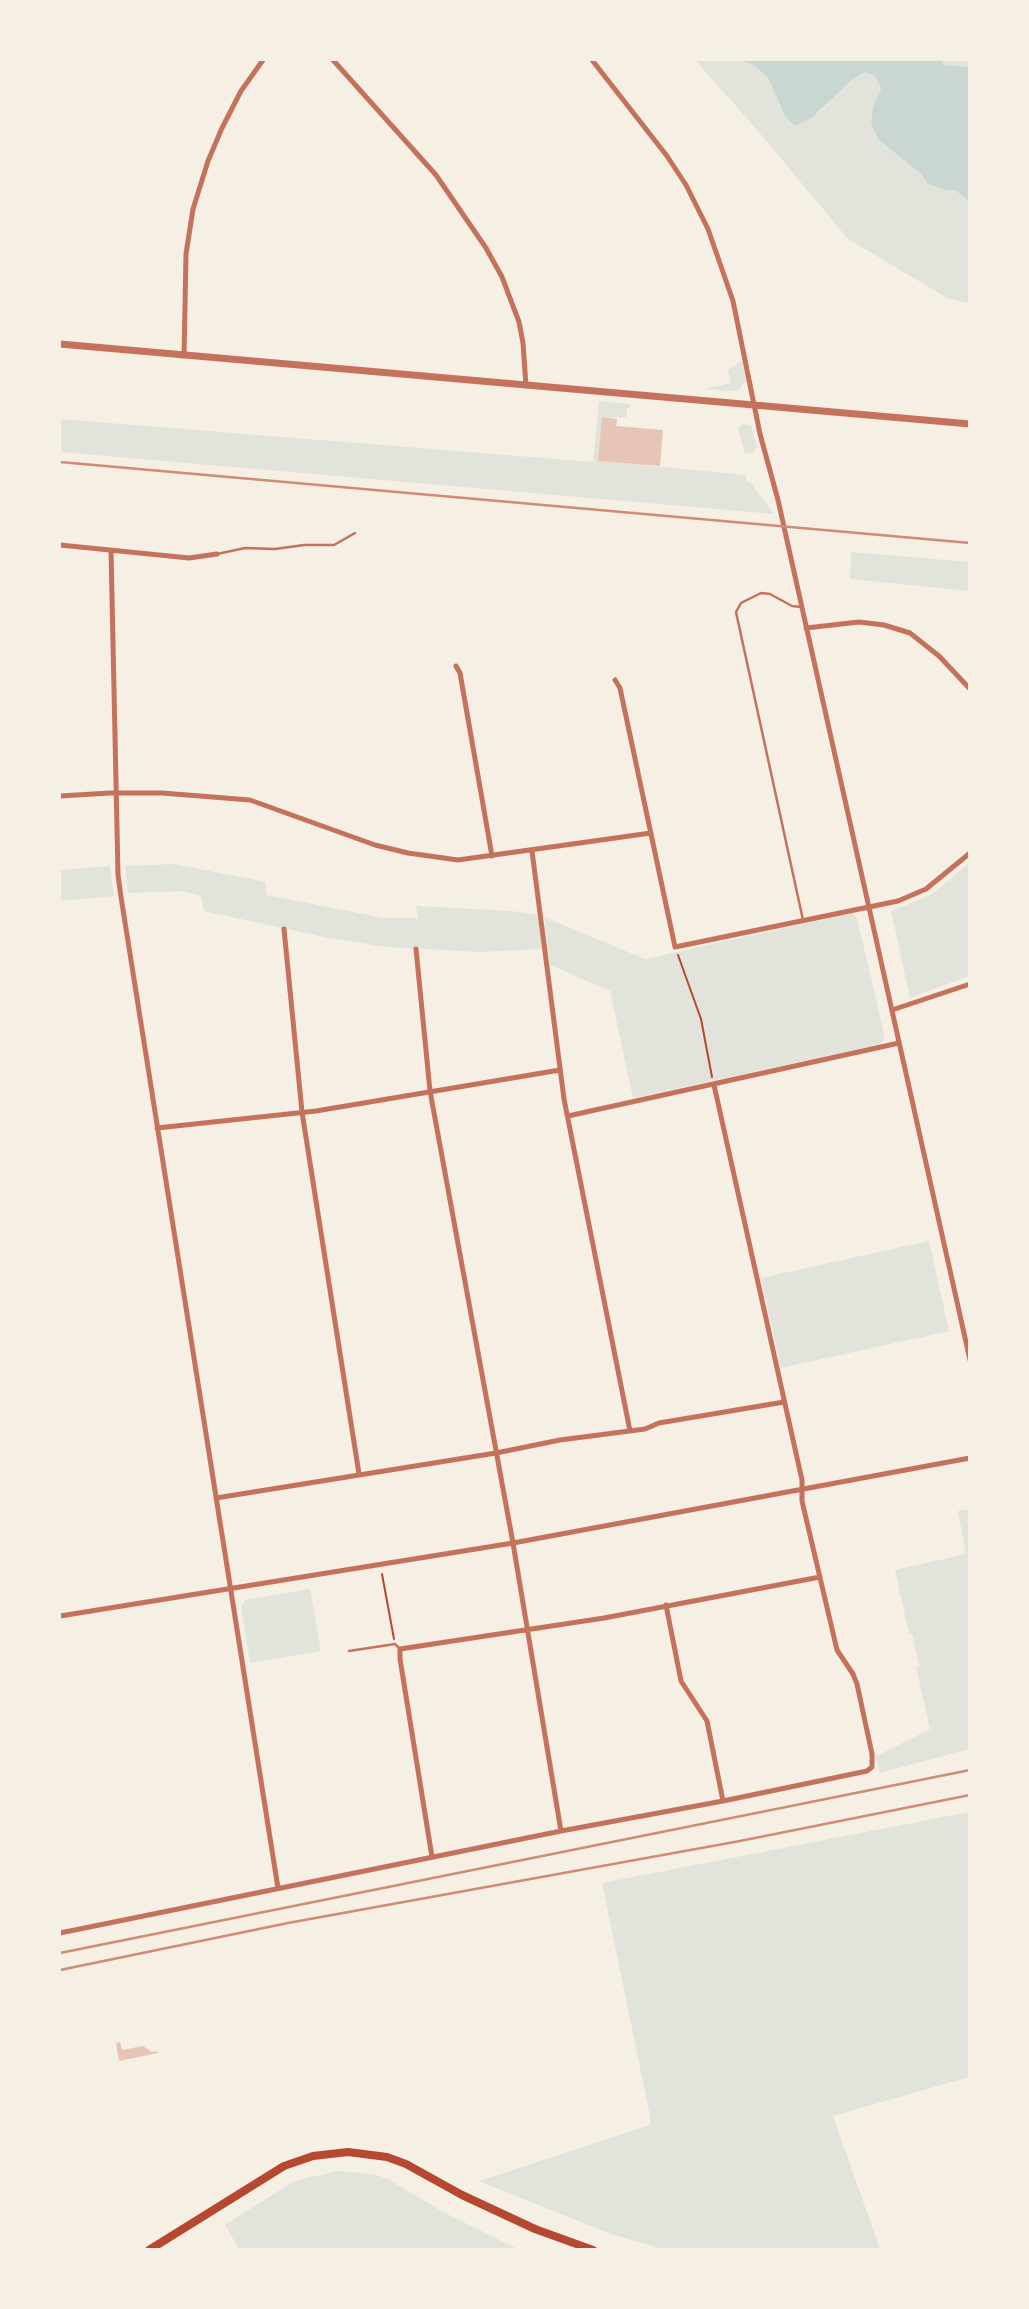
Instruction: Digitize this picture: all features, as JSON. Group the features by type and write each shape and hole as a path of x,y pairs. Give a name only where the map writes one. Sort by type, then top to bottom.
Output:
{"main road":[{"path":"149,2249 284,2166 313,2156 348,2152 377,2155 406,2164 462,2195 535,2229 593,2249"}],"street":[{"path":"184,356 186,254 193,209 222,128 241,91 263,60"},
{"path":"333,60 439,179 486,248 502,277 519,322 526,386"},
{"path":"592,60 667,156 701,213 733,301 970,1360"},
{"path":"60,344 970,425"},
{"path":"60,545 189,558 217,554"},
{"path":"111,550 121,897 278,1888"},
{"path":"806,628 859,622 884,625 909,633 939,656 970,689"},
{"path":"456,666 460,673 492,856"},
{"path":"615,680 620,688 675,947 887,905 915,895 970,853"},
{"path":"60,796 116,793 187,794 250,800 375,845 458,860 651,833"},
{"path":"532,851 559,1070 630,1431"},
{"path":"284,929 302,1112 359,1474"},
{"path":"416,949 430,1091 513,1543 561,1831"},
{"path":"892,1010 970,984"},
{"path":"568,1116 899,1043"},
{"path":"157,1128 302,1112 559,1070"},
{"path":"60,1933 561,1831 723,1801 867,1771 872,1767 872,1754 857,1684 837,1650 802,1502 802,1480 714,1085"},
{"path":"216,1498 496,1454 560,1440 645,1429 659,1423 784,1402"},
{"path":"60,1616 513,1543 970,1458"},
{"path":"432,1857 400,1648 528,1630 820,1577"},
{"path":"666,1605 681,1681 707,1721 723,1801"}],"lane":[{"path":"217,554 245,548 334,545 355,533"},
{"path":"801,607 761,593 741,603 736,612 803,920"},
{"path":"349,1651 395,1644 400,1648"}],"path":[{"path":"675,947 701,1019 714,1085"},
{"path":"382,1574 394,1639 400,1648"}],"shaded area":[{"path":"695,60 740,60 755,66 768,78 786,118 796,126 819,113 852,80 864,72 875,76 881,89 871,117 878,139 922,175 928,184 947,191 955,190 969,201 969,303 949,299 848,239"},
{"path":"740,60 942,60 944,65 969,67 969,201 955,190 947,191 928,184 922,175 878,139 871,123 873,107 881,89 875,76 864,72 812,118 795,126 786,118 768,78 755,66"},
{"path":"943,60 969,60 969,67 944,65"},
{"path":"742,361 747,382 741,385 741,388 734,391 706,389 731,383 728,370"},
{"path":"599,401 630,404 630,408 627,408 627,417 602,418 599,461 746,475 746,481 750,482 774,514 60,452 60,419 593,462"},
{"path":"742,424 751,425 757,447 753,452 745,454 738,428"},
{"path":"851,552 969,562 969,591 850,579"},
{"path":"969,863 969,976 910,998 891,911 931,895"},
{"path":"174,864 265,882 267,895 384,918 418,918 416,906 538,915 542,949 479,952 387,947 324,937 204,911 201,896 181,891 128,893 125,866"},
{"path":"110,866 114,896 60,901 60,870"},
{"path":"852,913 857,918 885,1038 881,1044 633,1098 610,991 550,965 544,917 645,959"},
{"path":"929,1241 949,1331 781,1368 761,1278"},
{"path":"969,1509 969,1749 880,1773 876,1756 930,1729 916,1667 919,1666 912,1633 909,1634 895,1570 966,1554 958,1511"},
{"path":"310,1589 321,1651 250,1663 241,1606 245,1600"},
{"path":"969,1812 969,2077 833,2116 880,2249 663,2249 611,2234 479,2181 650,2125 602,1883"},
{"path":"338,2171 386,2178 445,2213 518,2249 239,2249 225,2225 294,2181"}],"building":[{"path":"602,417 617,419 616,426 663,430 660,466 598,461"},
{"path":"120,2042 122,2050 143,2046 158,2053 119,2061 116,2043"}],"railway":[{"path":"60,462 970,543"},
{"path":"60,1953 970,1770"},
{"path":"60,1970 288,1923 740,1841 970,1795"}]}
